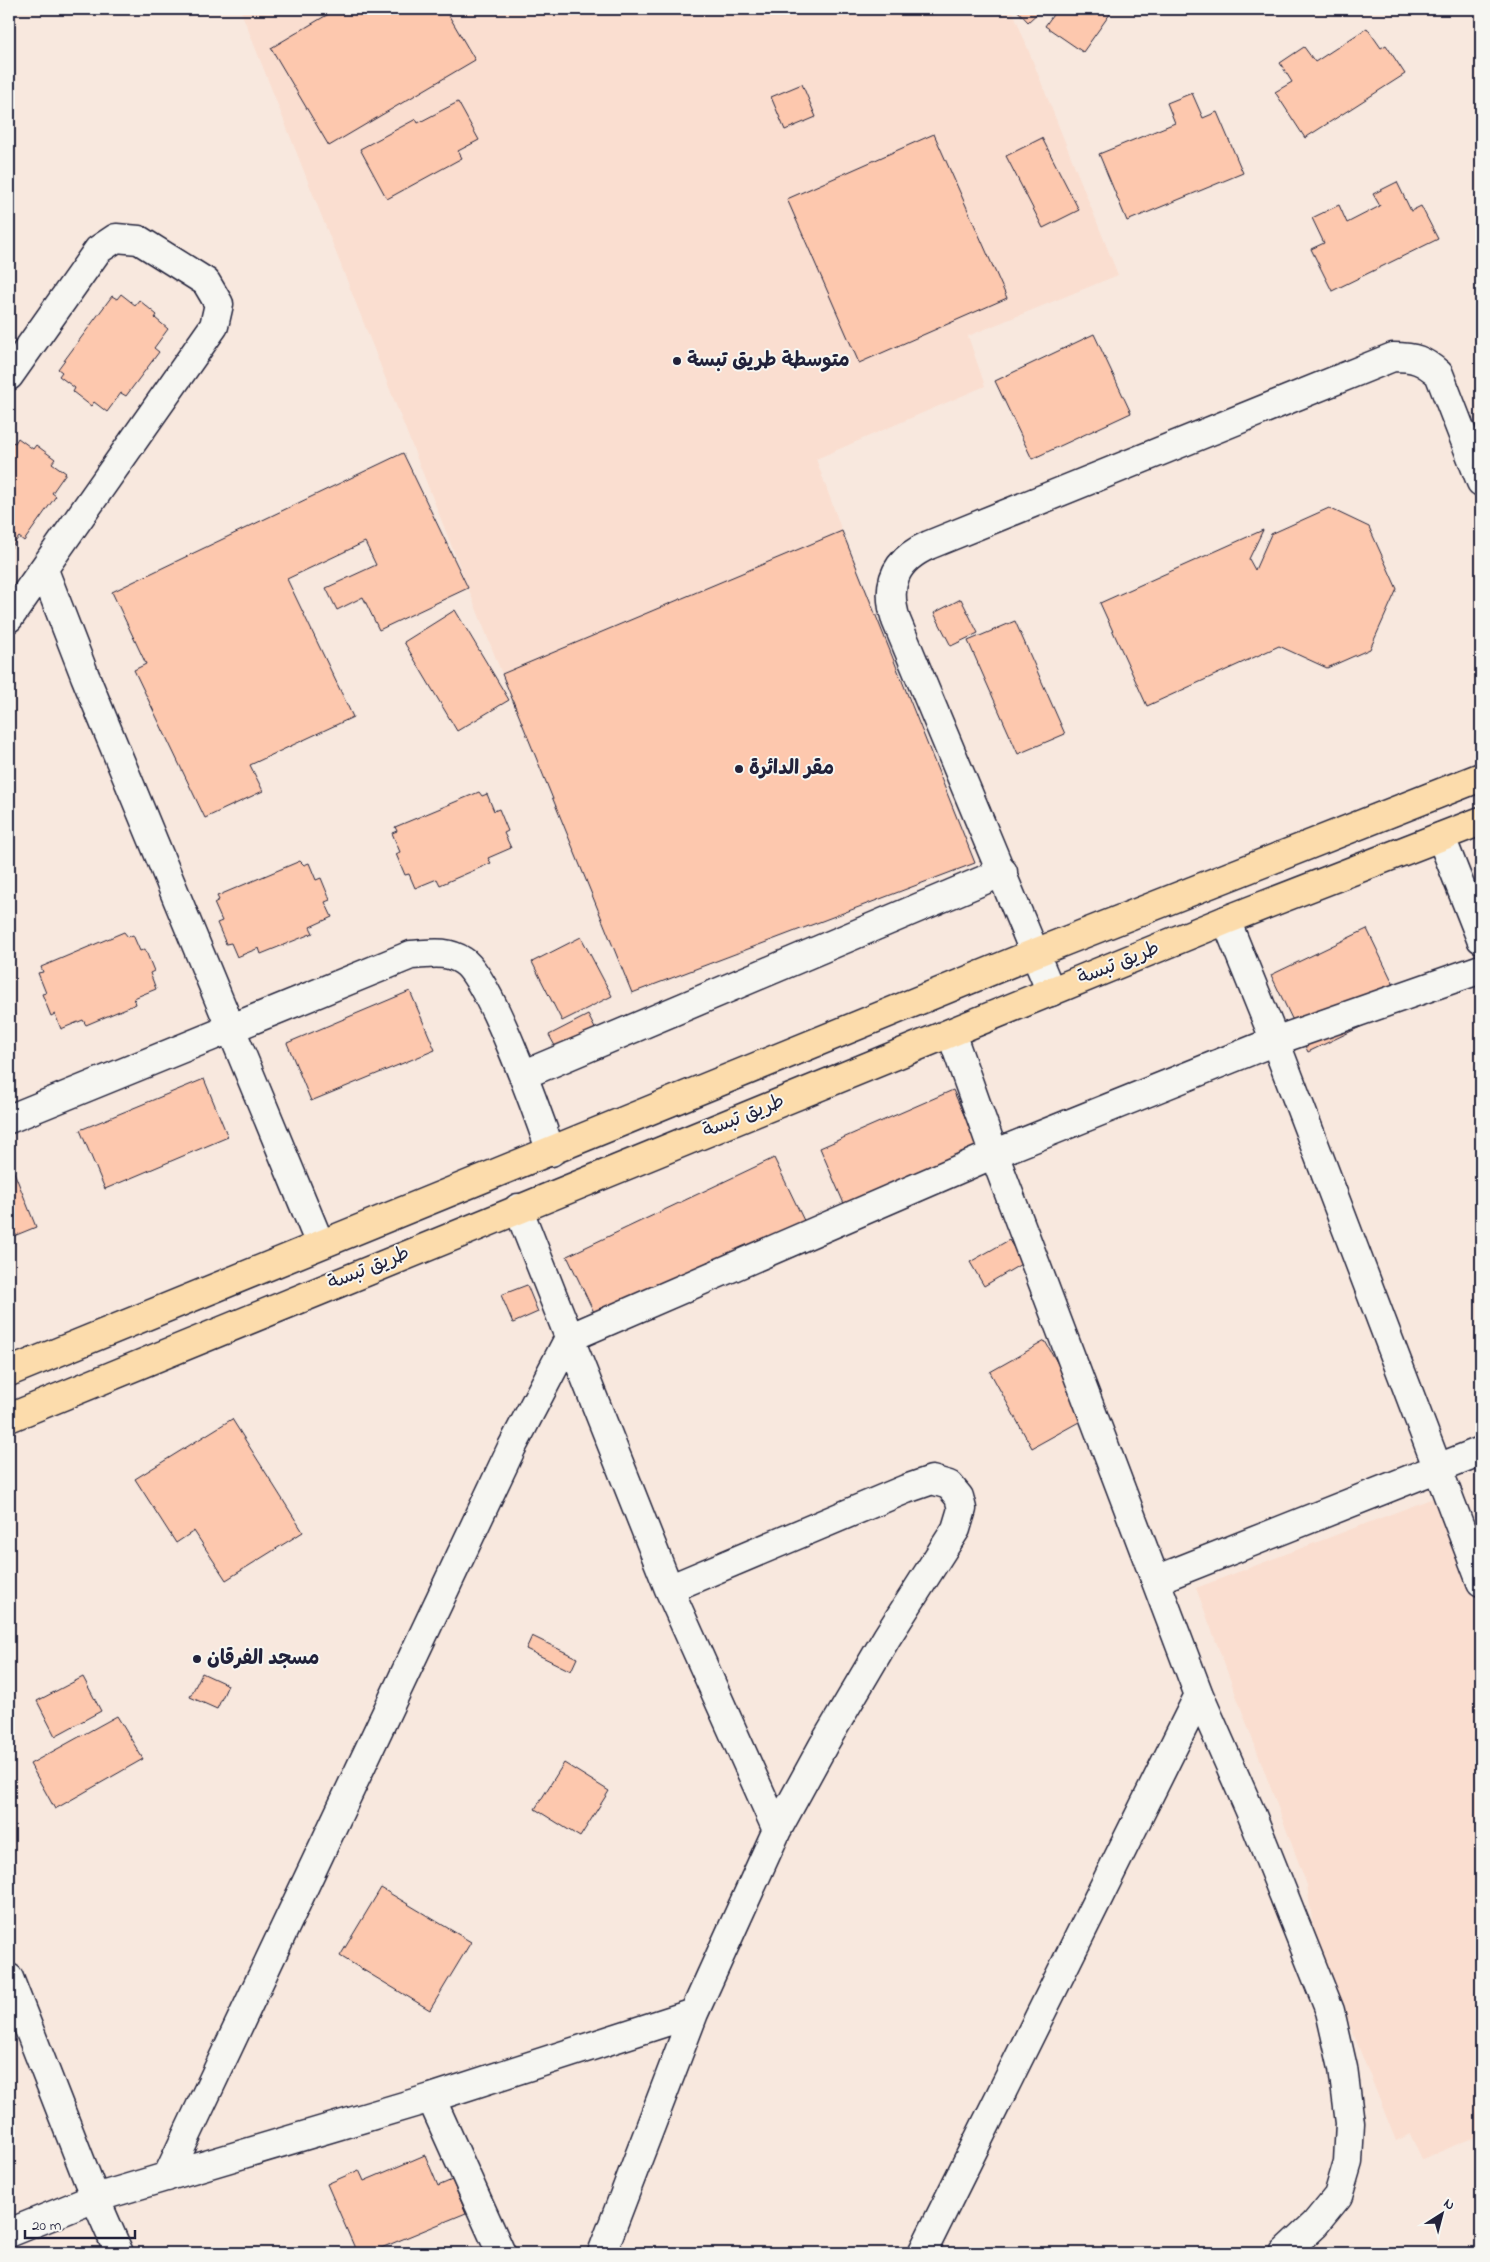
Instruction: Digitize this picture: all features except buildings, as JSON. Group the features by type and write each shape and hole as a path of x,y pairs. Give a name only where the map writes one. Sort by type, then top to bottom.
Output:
{"main road":[{"name":"طريق تبسة","path":"9,1372 1035,953 1481,777"},
{"name":"طريق تبسة","path":"9,1418 518,1208 1226,920 1481,821"}],"street":[{"path":"9,376 98,250 116,238 139,240 206,282 219,304 214,326 9,618"},
{"path":"1051,992 1003,872 896,620 891,594 898,569 907,558 929,545 1394,357 1410,357 1426,363 1439,374 1481,482"},
{"path":"44,570 85,676 232,1027 320,1244"},
{"path":"1441,837 1481,939"},
{"path":"523,1075 1003,872"},
{"path":"1226,920 1275,1041 1481,1582"},
{"path":"9,1119 411,955 447,953 465,962 478,977 523,1075 551,1152"},
{"path":"167,2177 512,1447 569,1338 994,1154 1275,1041 1481,968"},
{"path":"951,1033 994,1154 1199,1695 1251,1813 1330,2011 1343,2068 1350,2123 1348,2162 1338,2196 1315,2224 1284,2253"},
{"path":"518,1208 669,1589 777,1830"},
{"path":"1156,1580 1481,1451"},
{"path":"602,2253 694,2013 777,1830 833,1727 887,1637 956,1529 962,1509 959,1497 949,1485 932,1480 906,1489 669,1589"},
{"path":"922,2253 1199,1695"},
{"path":"9,1978 18,2028 119,2253"},
{"path":"9,2233 95,2198 431,2098 694,2013"},
{"path":"431,2098 500,2253"}],"shaded area":[{"name":"متوسطة طريق تبسة","path":"240,9 1012,9 1118,275 968,336 985,386 816,459 842,531 502,674"},
{"path":"1436,1497 1481,1612 1481,2135 1422,2159 1410,2134 1396,2141 1314,1935 1307,1885 1196,1588"}],"place":[{"name":"متوسطة طريق تبسة","path":"677,361"},
{"name":"مقر الدائرة","path":"739,769"},
{"name":"مسجد الفرقان","path":"197,1659"}]}
